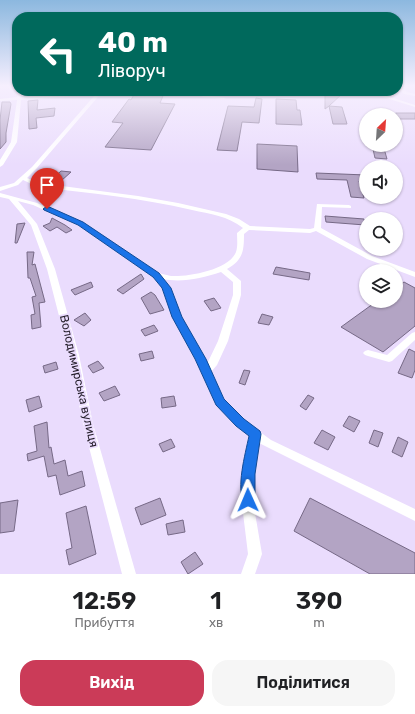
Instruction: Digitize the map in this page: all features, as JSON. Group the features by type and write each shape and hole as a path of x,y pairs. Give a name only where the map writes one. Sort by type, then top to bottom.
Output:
{"street":[{"path":"0,165 14,142 17,112"},
{"path":"0,189 16,184 23,178 43,159 83,112"},
{"path":"23,178 38,185 168,202 223,214 240,220 248,228"},
{"path":"0,195 35,204 80,224 156,275 166,288 177,317 206,371 220,402 240,423 267,443 415,515"},
{"name":"Володимирська вулиця","path":"11,198 34,224 51,268 74,355 88,424 129,574"},
{"path":"317,229 319,205 349,208"},
{"path":"156,275 170,278 195,276 221,268 234,261 240,251 240,232 248,228 310,231 317,229 350,248 378,261 399,267 415,275"},
{"path":"206,371 212,366 223,341 237,295 237,281 221,268"},
{"path":"368,353 389,359 415,335"},
{"path":"248,574 255,554 249,513 248,474 255,434"}],"building":[{"path":"1,112 10,112 6,142 0,149"},
{"path":"28,112 55,112 54,116 36,118 37,128 29,129"},
{"path":"120,112 171,112 151,150 105,147 123,123 112,122"},
{"path":"227,112 260,112 259,123 242,122 237,151 217,150"},
{"path":"276,112 300,112 302,125 276,124"},
{"path":"330,112 343,112 347,124 333,124"},
{"path":"403,113 415,113 415,119 403,119"},
{"path":"257,144 297,146 298,172 257,169"},
{"path":"374,152 385,152 387,159 375,158"},
{"path":"61,171 71,172 61,181 51,180"},
{"path":"316,173 359,175 359,198 351,197 347,180 317,179"},
{"path":"325,216 359,219 359,225 326,222"},
{"path":"52,218 72,230 66,233 57,227 50,231 43,226 50,223"},
{"path":"25,223 17,243 15,243 17,224"},
{"path":"27,252 34,252 32,265 35,264 45,302 39,303 41,327 32,329 31,315 35,314 32,297 36,296 30,278 28,278"},
{"path":"276,267 310,273 309,280 273,274"},
{"path":"141,274 144,279 123,294 117,290"},
{"path":"91,282 93,287 75,295 71,290"},
{"path":"403,283 415,288 415,326 383,352 341,327 367,308 403,308"},
{"path":"151,292 155,295 164,310 150,314 141,298"},
{"path":"214,298 221,308 211,311 204,301"},
{"path":"85,313 91,320 84,326 74,320"},
{"path":"262,314 273,317 269,325 258,323"},
{"path":"154,325 158,331 145,336 141,330"},
{"path":"409,349 415,352 415,370 412,378 398,373"},
{"path":"152,351 154,358 141,361 139,354"},
{"path":"98,361 104,368 93,373 88,366"},
{"path":"56,362 58,369 45,373 43,366"},
{"path":"244,370 250,371 245,385 239,383"},
{"path":"115,386 120,395 104,401 99,393"},
{"path":"308,395 314,398 306,410 300,406"},
{"path":"39,396 42,407 29,412 26,400"},
{"path":"174,396 176,406 162,408 161,398"},
{"path":"349,416 360,421 354,432 343,426"},
{"path":"47,422 49,448 51,447 54,464 65,460 68,476 82,471 85,486 60,495 56,475 48,477 44,456 28,461 27,454 37,451 34,426"},
{"path":"322,430 335,437 328,450 314,443"},
{"path":"374,430 383,433 378,447 369,443"},
{"path":"398,437 408,442 402,457 392,452"},
{"path":"171,439 175,447 163,452 159,444"},
{"path":"160,498 166,515 141,525 135,508"},
{"path":"310,498 415,553 415,574 370,574 294,531"},
{"path":"18,500 14,531 0,533 0,503"},
{"path":"86,506 96,554 69,565 66,550 72,548 66,513"},
{"path":"183,520 185,532 168,535 166,524"},
{"path":"195,552 203,564 188,574 181,562"}],"route":[{"path":"47,209 80,224 156,275 166,288 177,317 200,359 220,402 240,423 255,434 248,474 248,500"}]}
